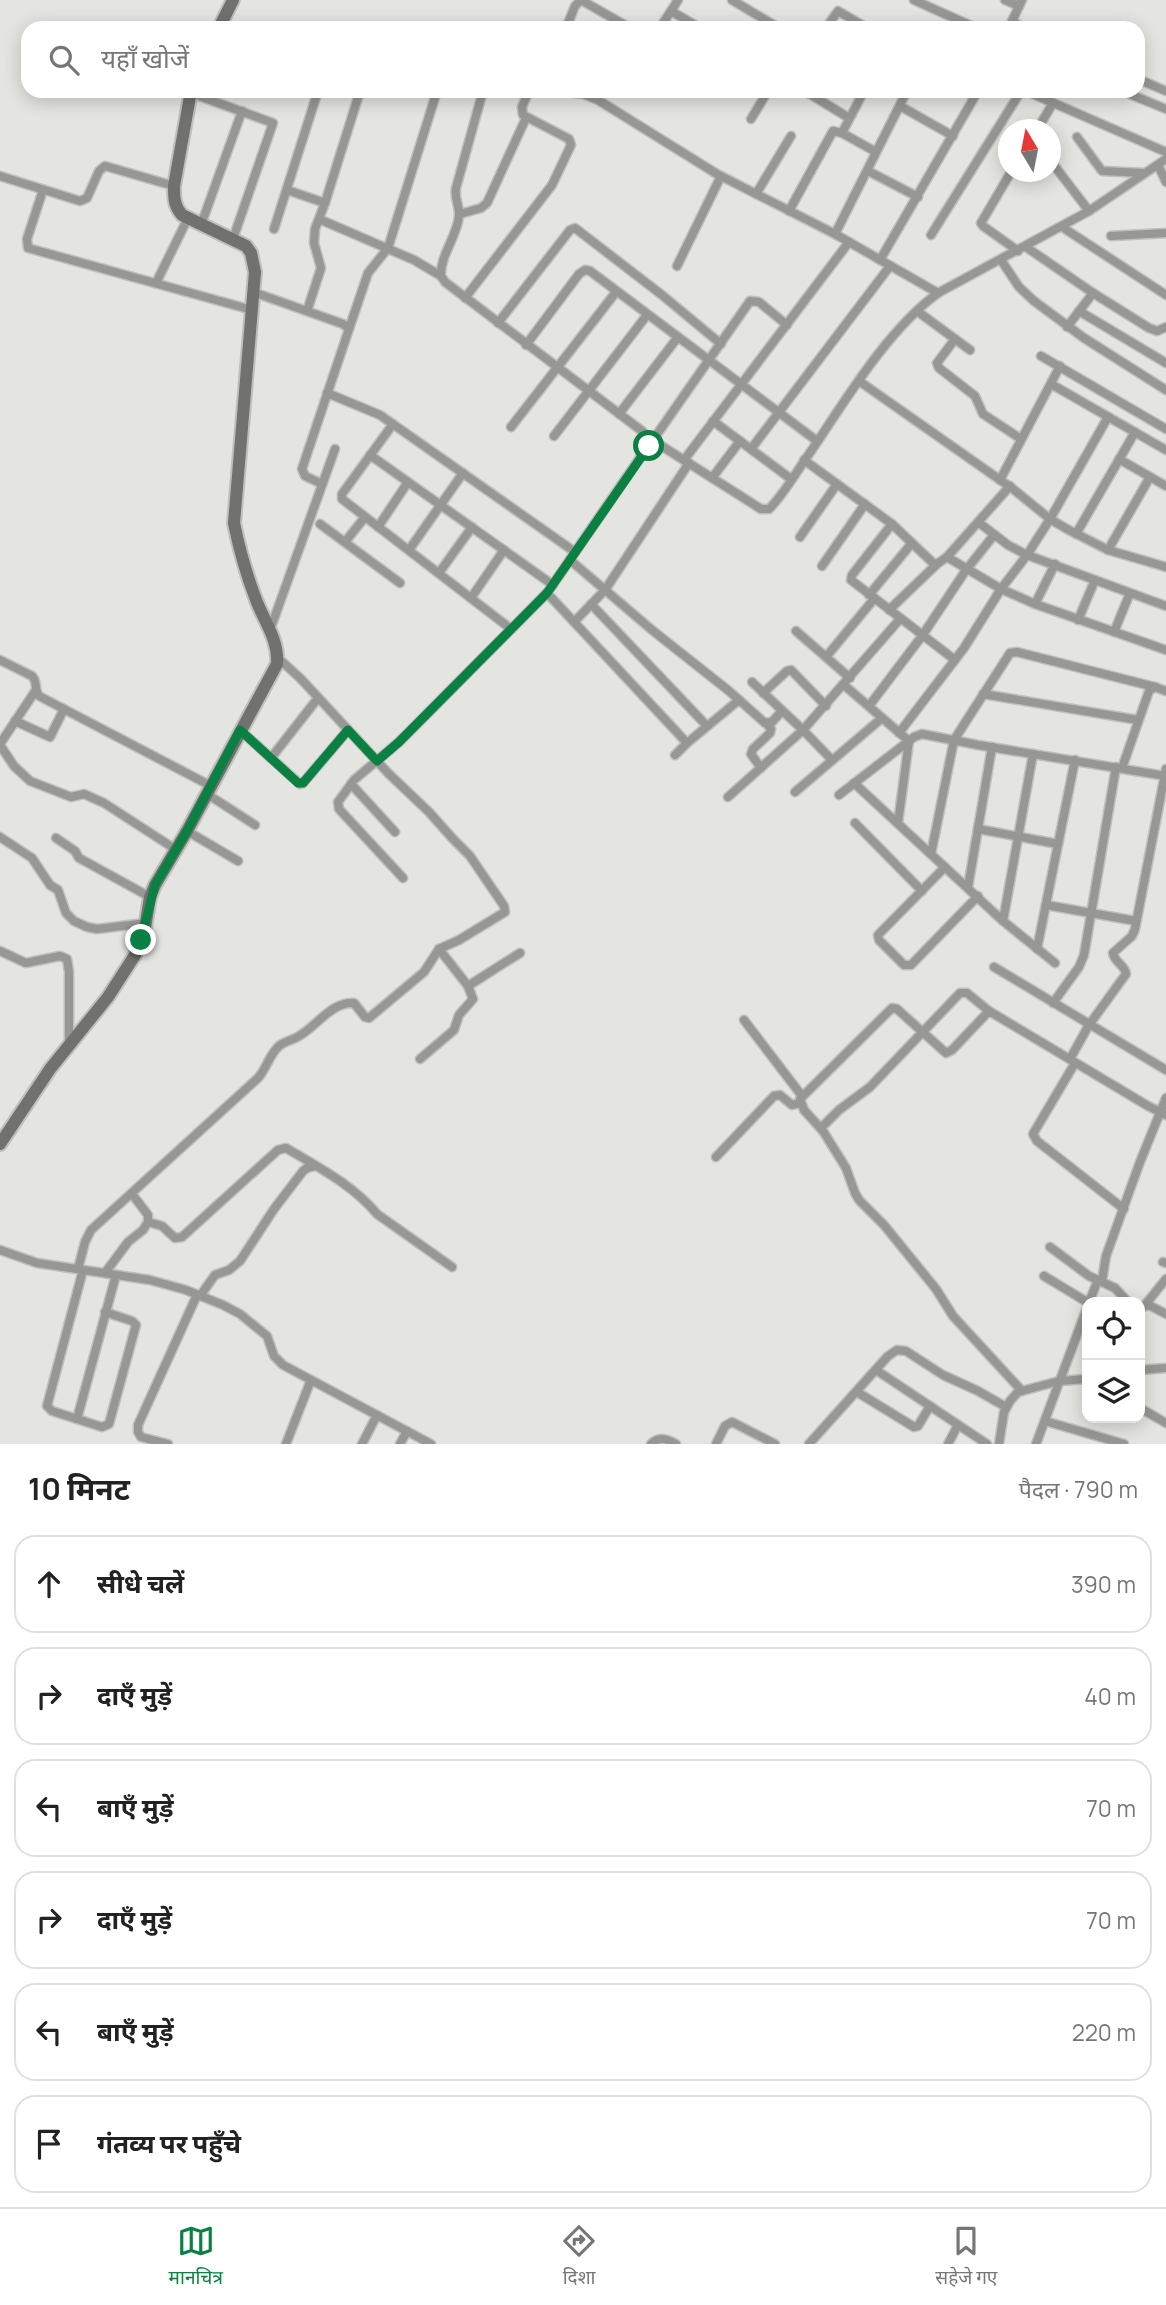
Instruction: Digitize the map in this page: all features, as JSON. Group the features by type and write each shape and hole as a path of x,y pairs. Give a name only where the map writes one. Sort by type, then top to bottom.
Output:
{"street":[{"path":"222,21 233,0"},
{"path":"569,21 575,6 581,0 617,21"},
{"path":"665,21 678,0"},
{"path":"732,0 761,21"},
{"path":"914,0 960,21"},
{"path":"1006,0 1020,3 1012,21"},
{"path":"671,11 688,21"},
{"path":"831,21 837,11 853,21"},
{"path":"1145,82 1166,91"},
{"path":"0,1144 50,1069 108,997 135,955 146,923 150,897 161,873 187,831 275,670 275,643 251,588 234,523 255,272 251,253 246,246 201,225 177,209 174,187 190,98"},
{"path":"207,98 273,123 233,239"},
{"path":"274,229 316,98"},
{"path":"307,311 321,268 313,236 358,98"},
{"path":"322,484 305,477 302,469 368,273 388,248 435,98"},
{"path":"441,276 440,269 460,214 455,200 456,188 481,98"},
{"path":"465,298 552,185 571,145 569,139 526,118 522,111 529,98"},
{"path":"593,98 721,176 835,234 938,293"},
{"path":"751,119 764,98"},
{"path":"817,98 849,118"},
{"path":"842,133 860,98"},
{"path":"835,234 904,98"},
{"path":"880,260 974,98"},
{"path":"931,235 1019,98"},
{"path":"1040,98 1166,152"},
{"path":"1138,98 1166,110"},
{"path":"1044,119 1053,103"},
{"path":"900,106 953,136"},
{"path":"201,225 242,111"},
{"path":"460,214 481,208 487,203 526,118"},
{"path":"789,211 832,132 836,130 876,152"},
{"path":"756,194 791,136"},
{"path":"1077,137 1102,171 1145,173"},
{"path":"319,219 414,260 441,276 465,298 651,439 765,510 773,505 859,381 917,311 938,293 1062,227 1166,159"},
{"path":"1158,165 1166,182"},
{"path":"0,176 84,201 104,166 174,187"},
{"path":"868,171 918,197"},
{"path":"1061,173 1089,211"},
{"path":"677,266 721,176"},
{"path":"1005,182 981,223 983,226 1152,330 1166,327"},
{"path":"43,190 27,239 28,248 252,310"},
{"path":"287,190 325,203"},
{"path":"156,283 188,218"},
{"path":"1062,227 1166,295"},
{"path":"498,323 570,230 575,228 721,344"},
{"path":"1111,236 1166,233"},
{"path":"574,622 605,590 713,421 849,242"},
{"path":"1001,260 1019,287 1067,327 1166,390"},
{"path":"751,449 890,265"},
{"path":"526,345 582,271 590,271 817,441"},
{"path":"253,292 344,324 349,329"},
{"path":"511,427 616,292"},
{"path":"1067,327 1093,293"},
{"path":"404,878 339,809 338,802 351,784 399,742 547,593 649,446 651,439 752,300 759,302 787,325"},
{"path":"917,311 970,350"},
{"path":"1079,311 1166,363"},
{"path":"554,436 647,315"},
{"path":"619,414 678,337"},
{"path":"955,339 937,363 939,368 975,396 983,414 1021,439"},
{"path":"1041,356 1166,429"},
{"path":"1000,480 1060,366"},
{"path":"859,381 1010,486 1050,519 1108,550 1166,567"},
{"path":"1051,384 1166,450"},
{"path":"327,393 369,409 393,424 573,556 605,590 767,724 771,731 751,754 761,768"},
{"path":"899,733 955,660 1001,589 1027,555 1108,417"},
{"path":"713,421 791,479"},
{"path":"393,424 341,495 343,501 511,629"},
{"path":"1076,534 1135,432"},
{"path":"712,478 740,441"},
{"path":"270,629 335,449"},
{"path":"370,455 553,585"},
{"path":"1119,459 1166,486"},
{"path":"804,460 892,524 937,565"},
{"path":"409,550 463,473"},
{"path":"1108,550 1150,477"},
{"path":"378,527 408,482"},
{"path":"800,537 837,484"},
{"path":"889,610 947,557 1010,486"},
{"path":"822,566 865,504"},
{"path":"345,542 365,517"},
{"path":"978,522 993,535 1027,555 1166,606"},
{"path":"320,524 400,583"},
{"path":"892,524 851,577 853,583 955,660"},
{"path":"439,573 472,527"},
{"path":"869,706 993,535"},
{"path":"826,657 912,543"},
{"path":"471,598 504,550"},
{"path":"947,557 1001,589 1035,604 1166,650"},
{"path":"1035,604 1055,564"},
{"path":"1078,620 1096,580"},
{"path":"547,593 687,743"},
{"path":"1114,632 1130,593"},
{"path":"591,604 707,726"},
{"path":"728,797 803,730 900,619"},
{"path":"796,631 826,657 869,706 909,741"},
{"path":"931,854 954,740 1007,656 1013,652 1166,691"},
{"path":"106,1312 132,1321 136,1327 109,1424 103,1427 49,1410 46,1401 88,1234 261,1075 266,1062 282,1044 298,1037 333,1009 347,1003 354,1003 365,1017 369,1018 424,972 439,949 505,912 504,906 470,856 277,657"},
{"path":"0,660 32,676 39,696 209,790 255,825"},
{"path":"764,693 791,670 826,706"},
{"path":"751,682 832,760"},
{"path":"1053,1003 1083,961 1119,767 1149,691 1155,687"},
{"path":"36,690 0,744 19,771 34,783 71,797 84,794 104,803 176,849"},
{"path":"983,694 1138,720"},
{"path":"271,758 318,698"},
{"path":"675,755 739,700"},
{"path":"15,721 50,737 64,709"},
{"path":"767,724 782,711"},
{"path":"795,792 882,718"},
{"path":"240,730 297,783 302,784 348,730"},
{"path":"839,795 922,734 1074,761 1165,773 1132,936 1113,953 1126,974 1089,1025 1073,1061 1033,1134 1037,1141 1124,1209"},
{"path":"898,824 909,741"},
{"path":"968,887 992,747"},
{"path":"1003,921 1033,754"},
{"path":"1037,949 1074,761"},
{"path":"854,783 1003,921 1055,963"},
{"path":"351,784 395,832"},
{"path":"855,822 922,891"},
{"path":"978,829 1058,844"},
{"path":"187,831 238,861"},
{"path":"0,837 32,858 50,885 58,890 66,913 74,921 97,929 146,923"},
{"path":"55,838 74,850 79,858 150,897"},
{"path":"946,867 878,935 879,940 906,966 911,965 978,896"},
{"path":"1045,905 1136,920"},
{"path":"420,1059 457,1026 459,1015 473,999 468,986 439,949"},
{"path":"0,951 26,963 60,956 67,959 69,1044"},
{"path":"468,986 520,953"},
{"path":"994,967 1166,1070"},
{"path":"821,1128 835,1113 870,1087 960,993 967,993 989,1011 1164,1114"},
{"path":"716,1157 774,1096 780,1095 792,1105 801,1100 892,1008 897,1009 943,1052 948,1052 989,1011"},
{"path":"744,1020 821,1128 848,1172 859,1200 884,1225 936,1289 953,1316 1022,1391"},
{"path":"1091,1297 1100,1281 1106,1256 1144,1153 1164,1114 1166,1098"},
{"path":"148,1223 162,1226 175,1238 182,1237 280,1149 288,1149 318,1166 369,1202 377,1214 452,1267"},
{"path":"168,1444 141,1437 138,1425 198,1295 214,1277 229,1270 243,1258 274,1209 303,1171 309,1166 318,1166"},
{"path":"105,1273 128,1242 148,1223 148,1214 132,1194"},
{"path":"1050,1247 1115,1288 1123,1297"},
{"path":"0,1250 37,1263 150,1280 198,1295 240,1314 267,1336 279,1362 430,1444"},
{"path":"77,1419 116,1275"},
{"path":"1044,1276 1082,1298"},
{"path":"1145,1304 1166,1279"},
{"path":"1145,1308 1166,1314"},
{"path":"1036,1444 1082,1321"},
{"path":"810,1444 893,1352 902,1349 943,1375 1006,1407"},
{"path":"1145,1370 1166,1368"},
{"path":"876,1370 987,1444"},
{"path":"999,1444 1002,1418 1014,1395 1059,1381 1082,1379"},
{"path":"286,1444 312,1380"},
{"path":"857,1392 914,1427 918,1426 930,1406"},
{"path":"1145,1411 1166,1423"},
{"path":"362,1444 377,1415"},
{"path":"1045,1421 1124,1444"},
{"path":"716,1444 725,1426 732,1422 775,1444"},
{"path":"948,1444 958,1424"},
{"path":"400,1444 407,1431"},
{"path":"651,1444 665,1439 676,1444"}],"route":[{"path":"141,940 155,885 240,730 302,784 348,730 377,761 547,593 649,446"}]}
